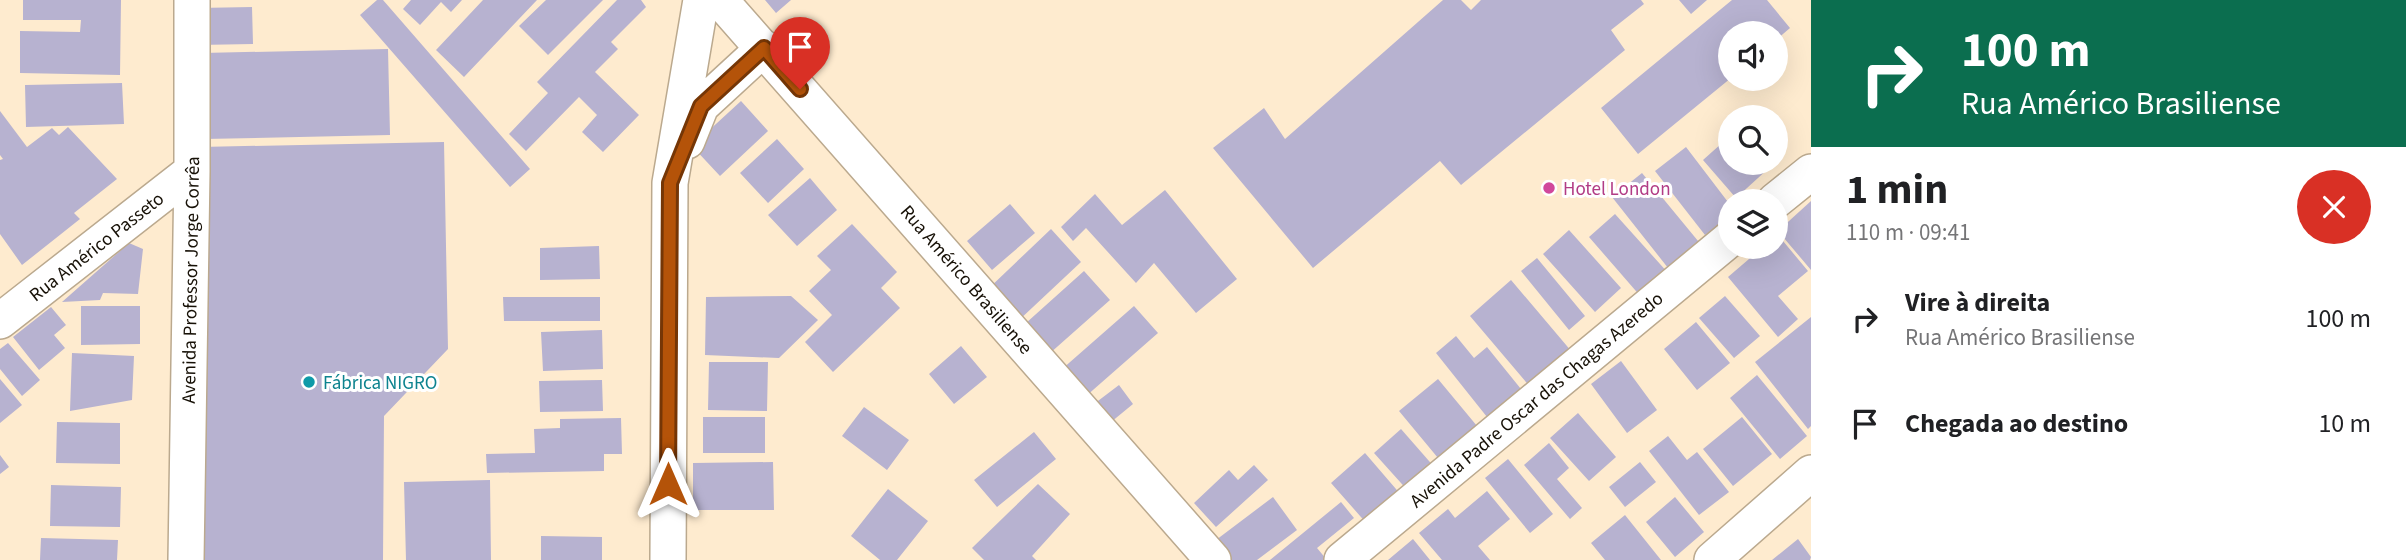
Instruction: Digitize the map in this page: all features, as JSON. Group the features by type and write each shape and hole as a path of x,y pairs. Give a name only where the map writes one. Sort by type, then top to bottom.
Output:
{"street":[{"name":"Avenida Professor Jorge Corrêa","path":"186,560 192,0"},
{"path":"668,560 670,183 701,0"},
{"name":"Rua Américo Brasiliense","path":"720,0 1213,560"},
{"path":"670,183 701,106 764,48"},
{"name":"Rua Américo Passeto","path":"0,321 192,171"},
{"path":"1788,191 1811,172"},
{"name":"Avenida Padre Oscar das Chagas Azeredo","path":"1342,560 1718,249"},
{"path":"1712,560 1811,473"}],"building":[{"path":"23,0 121,0 120,75 20,73 20,31 80,32 81,20 23,20"},
{"path":"377,0 383,0 530,169 510,187 360,15"},
{"path":"411,0 462,0 451,12 441,2 420,25 403,9"},
{"path":"483,0 537,0 464,77 436,50"},
{"path":"546,0 603,0 548,55 519,26"},
{"path":"617,0 641,0 646,7 611,42 618,49 595,72 639,115 603,152 582,132 597,115 579,97 526,151 509,134 548,93 537,82"},
{"path":"765,0 791,0 776,13"},
{"path":"1443,0 1461,0 1471,10 1481,0 1641,0 1644,4 1611,30 1625,50 1461,185 1440,161 1313,268 1213,148 1264,108 1285,139"},
{"path":"1679,0 1707,0 1691,14"},
{"path":"1732,0 1767,0 1784,21 1718,21 1718,89 1638,154 1601,108"},
{"path":"252,7 253,44 198,45 198,8"},
{"path":"388,49 390,135 204,139 202,53"},
{"path":"122,83 124,124 26,127 25,85"},
{"path":"741,101 768,131 720,176 692,146"},
{"path":"0,111 27,147 52,128 59,135 68,127 117,179 74,213 80,219 22,265 0,234 0,160 3,159 0,155"},
{"path":"777,139 804,169 768,203 740,173"},
{"name":"Fábrica NIGRO","path":"444,142 448,349 384,416 383,560 204,560 200,147"},
{"path":"1686,147 1718,189 1718,225 1705,235 1655,171"},
{"path":"1718,147 1718,175 1761,175 1746,189 1728,189 1703,160"},
{"path":"1642,173 1703,247 1672,273 1612,197"},
{"path":"810,178 837,210 797,246 768,215"},
{"path":"1165,190 1237,279 1196,313 1154,263 1136,283 1086,228 1073,241 1061,227 1095,194 1122,225"},
{"path":"1811,201 1811,270 1788,243 1788,222"},
{"path":"1010,204 1035,233 992,270 967,241"},
{"path":"1615,214 1669,274 1642,298 1589,237"},
{"path":"852,224 897,272 881,288 900,308 833,372 805,342 832,315 809,291 831,270 817,256"},
{"path":"1051,229 1081,262 1017,322 987,290"},
{"path":"1569,230 1621,288 1595,312 1543,254"},
{"path":"129,243 143,249 138,294 103,293 100,300 62,302"},
{"path":"599,246 600,279 540,280 540,248"},
{"path":"1788,247 1808,271 1778,296 1798,319 1778,337 1728,277 1749,259 1788,259"},
{"path":"1537,258 1585,316 1569,330 1521,271"},
{"path":"1084,271 1110,300 1040,362 1015,333"},
{"path":"1511,280 1572,352 1531,388 1470,316"},
{"path":"791,296 818,320 779,358 705,355 706,297"},
{"path":"1725,296 1760,336 1734,358 1699,318"},
{"path":"503,297 600,297 600,321 504,321"},
{"path":"81,306 140,306 140,344 81,345"},
{"path":"1134,306 1158,333 1077,404 1053,377"},
{"path":"51,307 66,325 54,335 65,348 39,370 13,337"},
{"path":"1811,317 1811,426 1808,429 1755,362"},
{"path":"1696,322 1730,363 1697,390 1664,349"},
{"path":"602,330 603,369 543,371 541,332"},
{"path":"1456,336 1474,358 1487,347 1525,394 1491,422 1436,353"},
{"path":"8,343 40,380 22,396 0,369 0,349"},
{"path":"961,346 987,377 954,404 929,374"},
{"path":"72,353 134,356 132,400 70,411"},
{"path":"1621,361 1657,410 1627,433 1591,384"},
{"path":"709,362 768,362 767,411 708,410"},
{"path":"1757,375 1807,436 1780,459 1730,398"},
{"path":"0,379 22,405 0,423"},
{"path":"1438,379 1482,432 1443,464 1399,411"},
{"path":"602,380 603,411 540,412 539,381"},
{"path":"1119,385 1133,404 1105,427 1090,407"},
{"path":"864,407 909,440 887,470 842,436"},
{"path":"1578,413 1616,457 1589,481 1550,438"},
{"path":"703,417 765,417 765,453 703,453"},
{"path":"1742,417 1772,454 1733,486 1703,449"},
{"path":"621,418 622,454 604,454 604,471 487,473 486,454 535,453 534,429 560,428 560,419"},
{"path":"57,422 120,423 120,464 56,463"},
{"path":"1401,429 1436,469 1410,493 1374,453"},
{"path":"1034,432 1056,459 997,507 974,480"},
{"path":"1668,436 1687,460 1697,452 1729,492 1699,515 1649,451"},
{"path":"1549,443 1569,468 1557,479 1582,508 1570,519 1524,465"},
{"path":"1365,453 1402,496 1368,525 1331,483"},
{"path":"0,455 9,467 0,474"},
{"path":"1508,459 1553,514 1530,533 1485,478"},
{"path":"773,462 774,510 693,510 693,463"},
{"path":"1640,462 1656,482 1625,507 1609,487"},
{"path":"1254,465 1268,480 1216,527 1194,503 1229,470 1238,480"},
{"path":"490,480 491,560 406,560 404,482"},
{"path":"1038,484 1070,514 1032,556 1036,560 984,560 972,548"},
{"path":"51,485 121,487 120,527 50,526"},
{"path":"888,489 928,521 897,560 880,560 851,536"},
{"path":"1487,491 1510,519 1478,546 1490,560 1442,560 1419,533 1448,509 1455,518"},
{"path":"1273,497 1297,530 1257,560 1230,560 1216,540"},
{"path":"1675,497 1704,532 1675,557 1646,522"},
{"path":"1341,502 1354,518 1317,548 1327,560 1270,560"},
{"path":"1625,515 1661,560 1605,560 1591,543"},
{"path":"541,536 602,537 602,560 541,560"},
{"path":"41,538 118,540 117,560 40,560"},
{"path":"1413,539 1430,560 1388,560"},
{"path":"1798,539 1811,557 1810,560 1772,560"}],"place":[{"name":"Hotel London","path":"1549,188"},
{"name":"Fábrica NIGRO","path":"309,382"}],"route":[{"path":"668,484 670,183 701,106 764,48 800,89"}]}
